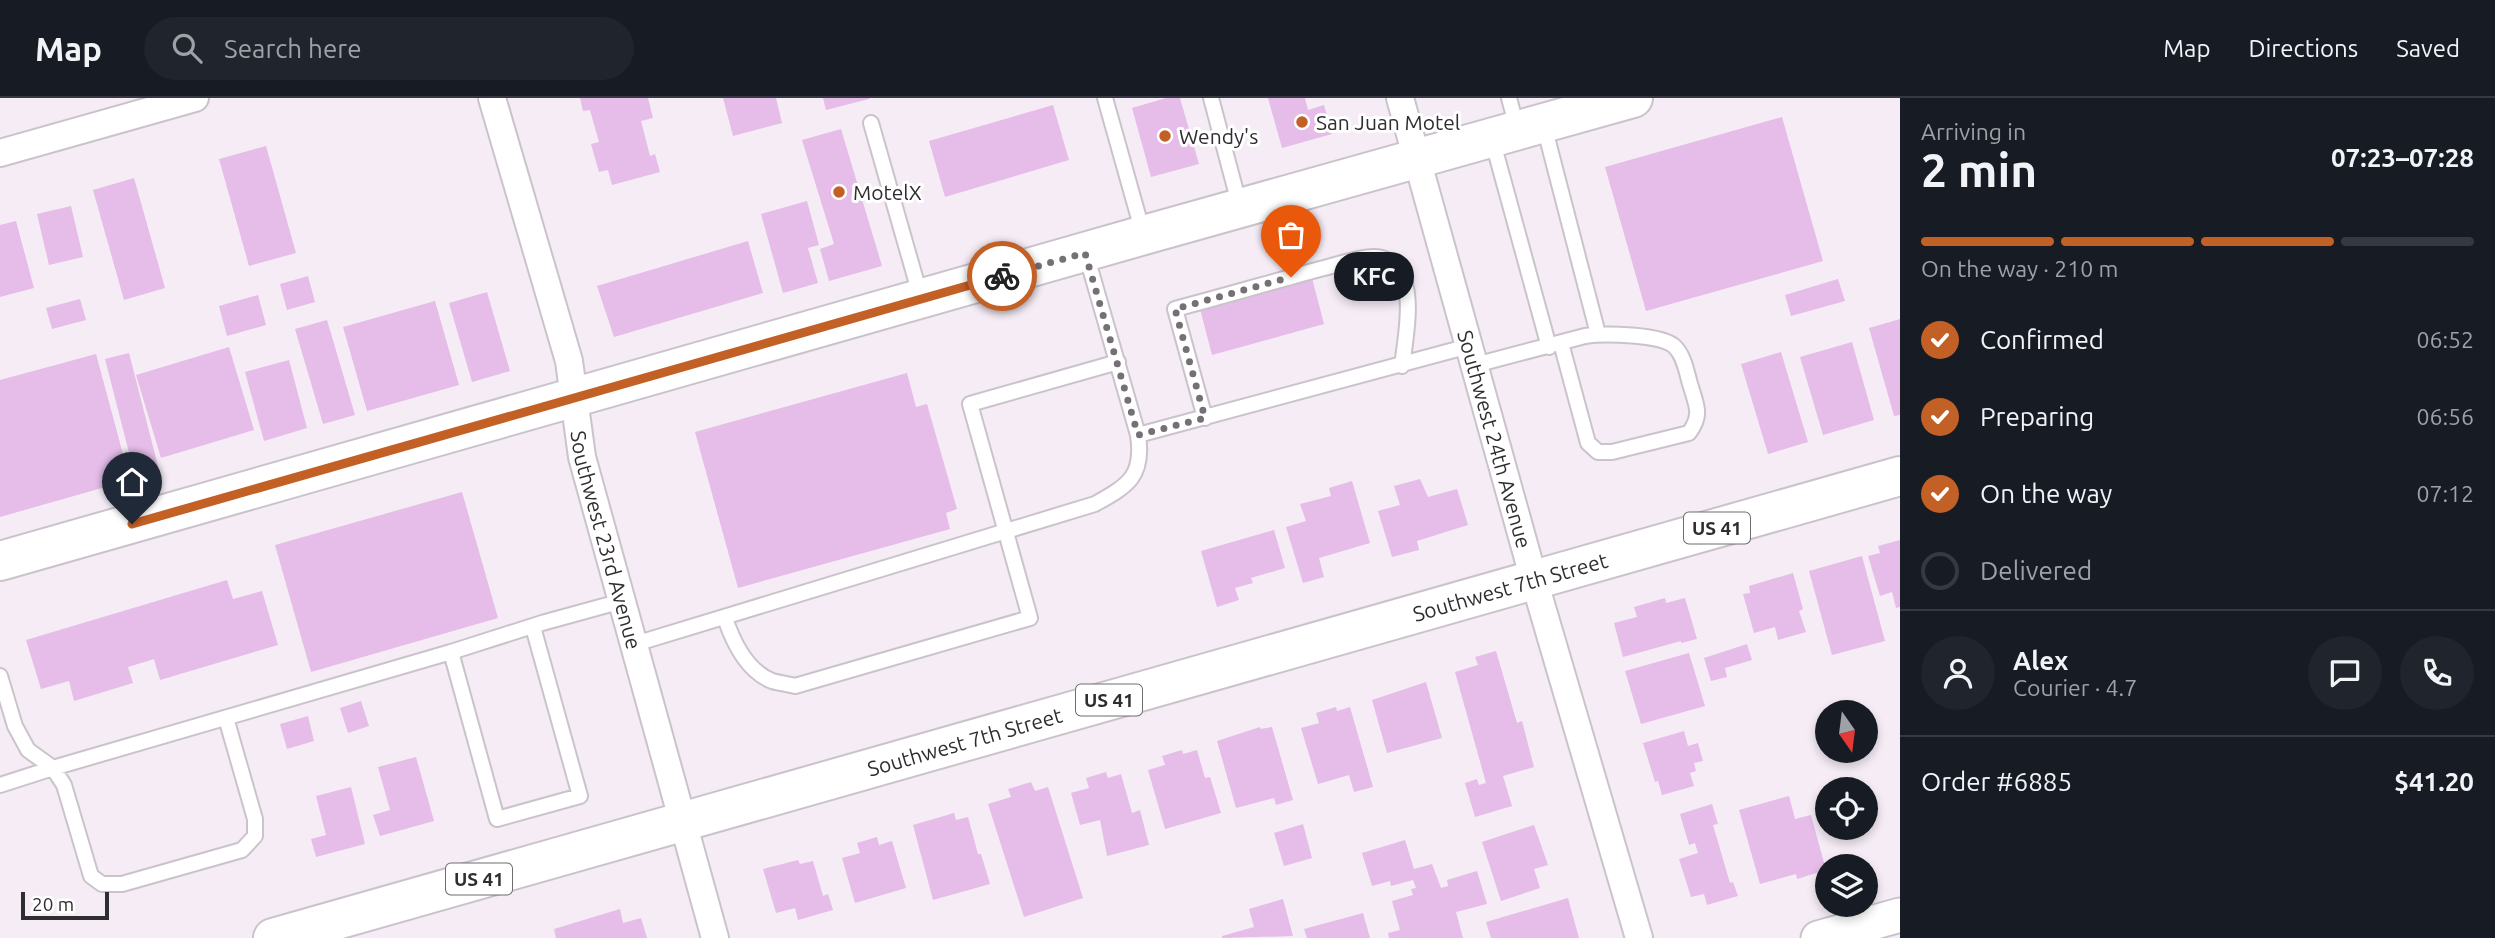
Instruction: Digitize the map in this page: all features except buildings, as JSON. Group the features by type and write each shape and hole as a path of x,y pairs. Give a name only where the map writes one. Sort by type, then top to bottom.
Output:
{"main road":[{"path":"0,561 1418,158 1515,122 1633,98"},
{"name":"Southwest 7th Street","path":"274,938 1900,476"}],"street":[{"path":"0,153 195,98"},
{"name":"Southwest 23rd Avenue","path":"492,98 569,361 582,457 715,938"},
{"name":"Southwest 24th Avenue","path":"1400,98 1534,580 1639,938"},
{"path":"1818,938 1900,915"}],"lane":[{"path":"1105,98 1144,235"},
{"path":"1211,98 1241,208"},
{"path":"1515,122 1598,334"},
{"path":"1138,435 1402,366 1555,345 1598,334 1662,339 1673,344 1680,352 1697,408 1697,421 1689,433 1612,452 1598,452 1588,443 1555,345 1515,122"},
{"path":"871,123 921,299"},
{"path":"635,644 1095,504 1131,480 1139,466 1138,435 1085,253"},
{"path":"1205,418 1175,309 1360,259 1384,258 1401,273 1406,289 1407,313 1402,366"},
{"path":"725,618 732,639 747,661 770,680 795,686 1030,618 970,404 1118,362"},
{"path":"0,785 622,601"},
{"path":"451,652 497,818 580,796 533,626"},
{"path":"0,676 15,726 28,750 53,768 64,785 91,876 102,884 122,884 242,850 255,836 255,819 226,718"}],"way so far":[{"path":"1002,276 1085,253 1138,435 1205,418 1175,309 1291,277"}],"place":[{"name":"San Juan Motel","path":"1302,122"},
{"name":"Wendy's","path":"1165,136"},
{"name":"MotelX","path":"839,192"},
{"name":"KFC","path":"1291,277"}],"route":[{"path":"132,524 1002,276"}]}
